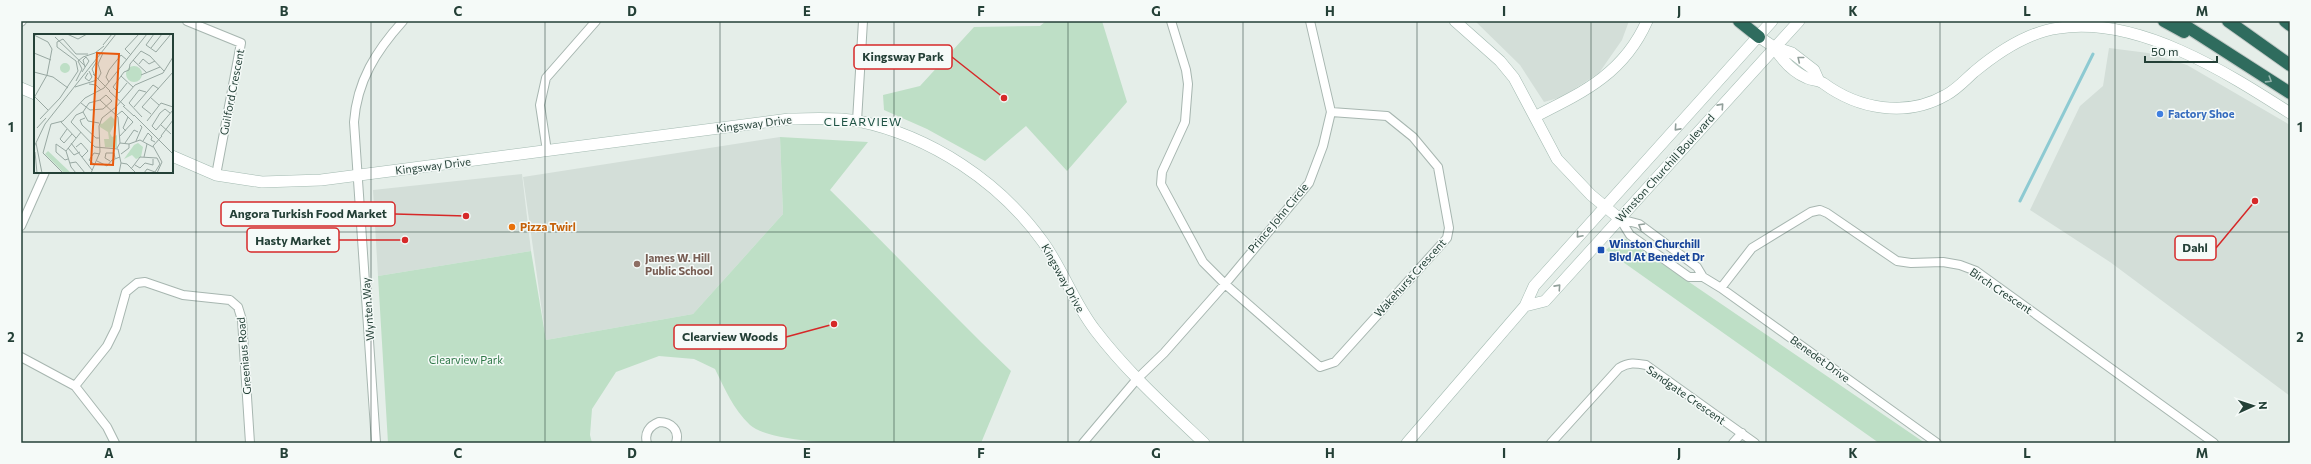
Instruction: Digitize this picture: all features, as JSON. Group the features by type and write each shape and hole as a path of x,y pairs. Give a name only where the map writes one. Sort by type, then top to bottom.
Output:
{"highway":[{"path":"1739,21 1759,36"},
{"path":"2164,21 2290,93"},
{"path":"2178,21 2250,69"},
{"path":"2228,21 2290,65"},
{"path":"2285,21 2290,25"}],"street":[{"name":"Guilford Crescent","path":"187,21 241,43 216,175"},
{"name":"Wynten Way","path":"376,443 354,122 355,104 366,70 387,39 403,21"},
{"path":"547,151 540,105 546,78 596,21"},
{"path":"857,121 863,21"},
{"path":"1171,21 1186,70 1187,99 1185,122 1162,172 1161,184 1203,262 1224,284"},
{"name":"Prince John Circle","path":"1083,443 1137,379 1164,353 1224,284 1309,183 1323,146 1331,112 1310,21"},
{"path":"1455,21 1500,61 1514,78 1536,116 1557,159 1591,195 1620,219"},
{"path":"1536,116 1584,92 1608,76 1631,48 1647,21"},
{"name":"Winston Churchill Boulevard","path":"1407,443 1525,306 1534,286 1772,21"},
{"name":"Winston Churchill Boulevard","path":"1525,306 1545,301 1799,21"},
{"path":"1759,36 1774,47 1783,62 1807,78 1818,80 1840,95 1873,107 1897,108 1924,104 1946,95 1994,56 2024,39 2058,28 2091,26 2127,32 2181,52 2231,76 2290,113"},
{"path":"21,88 34,94"},
{"name":"Wakehurst Crescent","path":"1224,284 1320,367 1335,362 1447,238 1449,228 1438,167 1414,137 1386,116 1331,112"},
{"name":"Kingsway Drive","path":"173,156 216,175 262,182 321,180 789,119 841,119 857,121 921,142 973,172 996,190 1021,214 1044,242 1060,267 1086,318 1137,379 1204,443"},
{"path":"21,226 45,173"},
{"name":"Birch Crescent","path":"1721,288 1752,248 1811,212 1820,210 1827,213 1897,261 1911,264 1960,264 1976,271 2214,443"},
{"name":"Benedet Drive","path":"1620,219 1630,235 1690,277 1703,277"},
{"name":"Benedet Drive","path":"1620,219 1639,224 1697,267 1703,277 1721,288 1937,443"},
{"name":"Greeniaus Road","path":"75,386 107,346 116,328 126,292 137,282 145,282 183,295 230,300 238,307 242,320 250,443"},
{"path":"21,357 75,386 107,427 115,443"},
{"name":"Sandgate Crescent","path":"1551,443 1619,368 1628,363 1646,366 1755,443"},
{"path":"647,443 646,435 648,429 659,422 670,424 675,429 677,435 676,443"},
{"path":"1733,443 1742,434"}],"shaded area":[{"path":"1475,21 1629,21 1622,40 1599,73 1562,97 1544,102 1520,65"},
{"path":"2109,48 2148,53 2187,65 2290,125 2290,396 2110,262 2030,210 2080,106 2103,86"},
{"name":"James W. Hill Public School","path":"780,137 783,214 693,314 546,340 523,177"},
{"path":"522,174 531,251 378,276 373,190"}],"green space":[{"path":"1046,21 1102,21 1127,102 1067,171 1026,126 985,161 927,129 884,110 883,95 920,86 974,27 1040,26"},
{"name":"Clearview Park","path":"780,137 868,142 830,190 1011,371 981,443 860,444 792,439 766,433 750,425 744,419 730,398 715,369 694,359 659,356 616,372 592,409 590,435 592,443 388,443 378,276 531,251 546,340 693,314 783,214"},
{"path":"1618,239 1626,239 1925,443 1879,443 1606,250"}],"waterway":[{"path":"2020,201 2093,54"}],"place":[{"name":"Kingsway Park","path":"1004,98"},
{"name":"Factory Shoe","path":"2160,114"},
{"name":"Dahl","path":"2255,201"},
{"name":"Angora Turkish Food Market","path":"466,216"},
{"name":"Pizza Twirl","path":"512,227"},
{"name":"Hasty Market","path":"405,240"},
{"name":"Winston Churchill Blvd At Benedet Dr","path":"1601,250"},
{"name":"James W. Hill Public School","path":"637,264"},
{"name":"Clearview Woods","path":"834,324"}],"district":[{"name":"CLEARVIEW","path":"863,122"}]}
